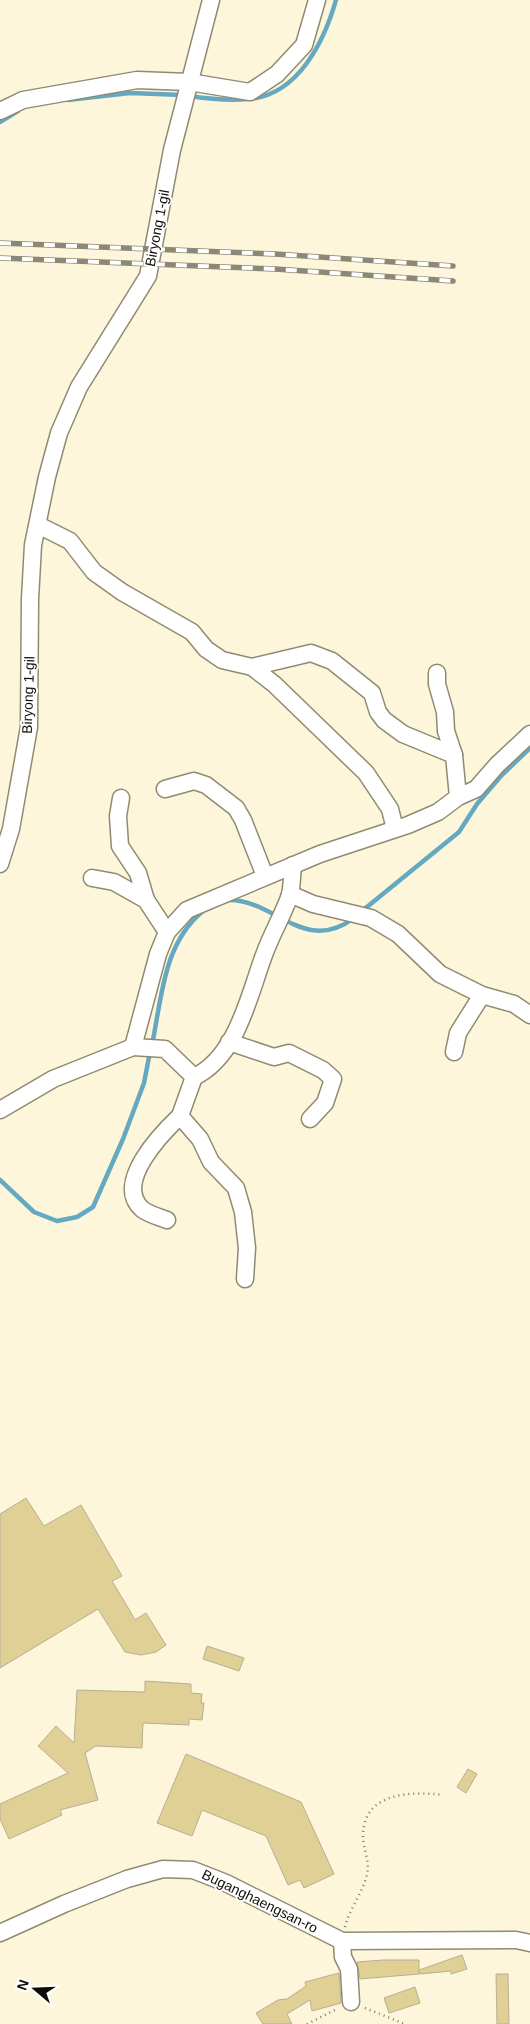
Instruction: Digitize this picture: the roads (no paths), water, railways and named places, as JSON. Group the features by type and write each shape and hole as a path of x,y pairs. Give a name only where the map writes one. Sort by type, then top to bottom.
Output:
{"street":[{"name":"Biryong 1-gil","path":"0,864 11,829 29,727 30,599 33,545 48,477 63,424 92,364 148,276 172,150 211,0"},
{"path":"0,111 23,100 137,80 189,84 250,92 277,74 304,45 317,0"},
{"path":"38,525 70,541 78,555 94,572 152,610 192,632 206,649 222,660 252,667 274,684 366,773 390,809 395,829"},
{"path":"252,667 311,652 332,662 372,693 378,712 384,720 403,734 454,755"},
{"path":"437,673 437,684 445,712 446,731 454,755 458,797"},
{"path":"133,1048 158,954 168,932 187,910 293,865 438,812 458,797 476,789 497,765 530,734"},
{"path":"165,789 194,781 206,785 236,808 243,820 265,876"},
{"path":"121,798 118,816 120,846 138,873 146,900 168,932"},
{"path":"167,1220 142,1209 135,1199 133,1187 144,1155 180,1116 194,1078 209,1068 229,1042 238,1026 290,894 293,865"},
{"path":"92,878 114,882 146,900"},
{"path":"290,894 336,910 371,918 398,934 440,974 482,995 514,1004 530,1015"},
{"path":"454,1052 458,1033 482,995"},
{"path":"229,1042 274,1057 289,1053 323,1070 333,1079 325,1103 310,1119"},
{"path":"1,1105 54,1079 133,1048 165,1049 194,1078"},
{"path":"180,1116 200,1139 210,1162 236,1188 244,1212 247,1248 245,1279"},
{"name":"Buganghaengsan-ro","path":"0,1933 64,1904 127,1879 163,1869 193,1870 226,1883 342,1941 516,1940 530,1943"},
{"path":"342,1941 343,1957 349,1969 351,2002"}],"waterway":[{"path":"190,96 234,100 249,99 266,95 282,88 295,77 316,49 336,0"},
{"path":"68,100 130,93 183,95"},
{"path":"0,122 18,111"},
{"path":"362,911 459,832 477,804 501,776 530,748"},
{"path":"229,900 246,902 305,929 320,931 336,928 354,918"},
{"path":"152,1045 162,990 172,955 190,924 203,911"},
{"path":"0,1180 34,1212 57,1221 77,1217 93,1207 123,1139 144,1083 150,1052"}],"railway":[{"path":"0,243 275,254 453,266"},
{"path":"0,258 275,269 453,281"}]}
